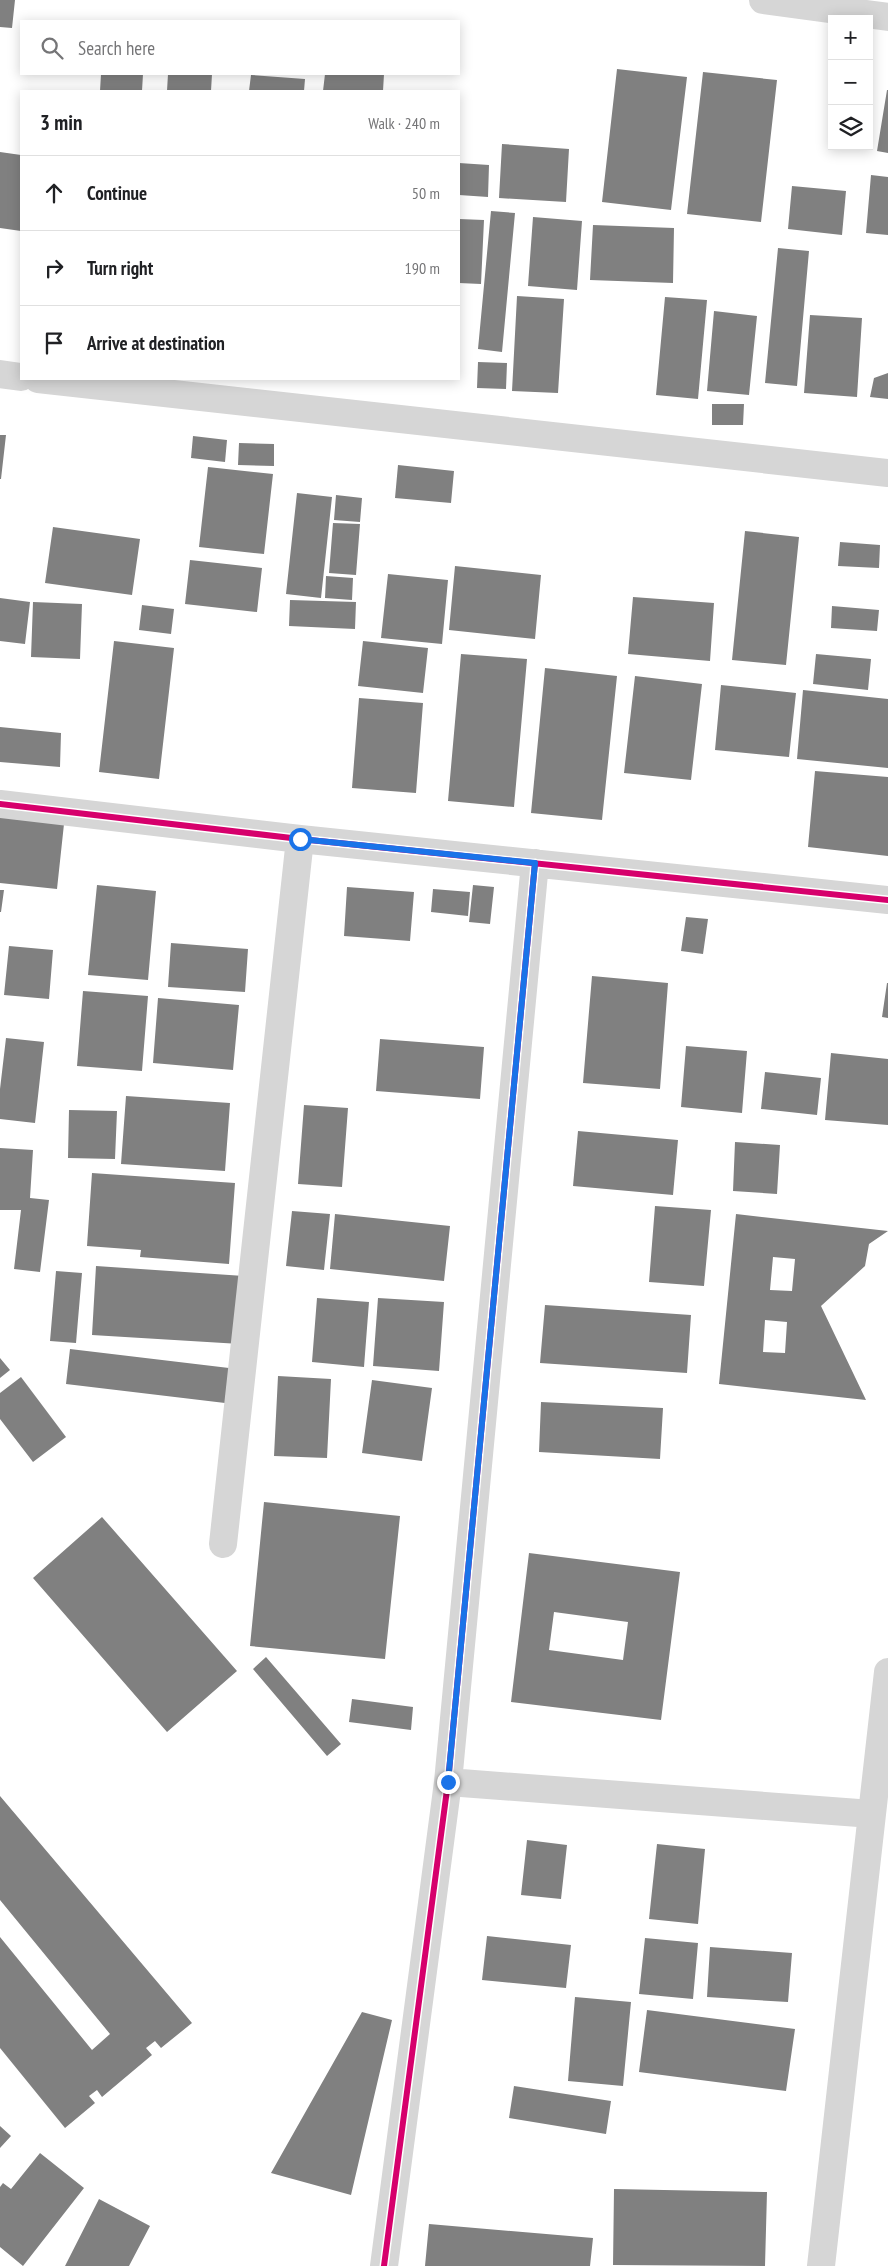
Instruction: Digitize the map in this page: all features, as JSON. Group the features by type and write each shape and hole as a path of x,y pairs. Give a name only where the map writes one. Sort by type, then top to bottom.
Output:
{"street":[{"path":"763,0 888,17"},
{"path":"0,374 20,377"},
{"path":"47,380 888,473"},
{"path":"0,804 300,839 888,900"},
{"path":"223,1544 300,839"},
{"path":"384,2266 448,1782 535,863"},
{"path":"821,2266 888,1672"},
{"path":"448,1782 872,1814"}],"building":[{"path":"0,0 15,0 12,28 0,27"},
{"path":"617,69 687,77 671,210 602,202"},
{"path":"703,72 777,80 761,222 687,214"},
{"path":"101,75 143,75 142,90 100,90"},
{"path":"168,75 212,75 211,90 167,90"},
{"path":"251,75 305,79 304,90 249,90"},
{"path":"325,75 384,75 383,90 323,90"},
{"path":"888,90 888,153 877,151"},
{"path":"502,144 569,149 566,202 499,198"},
{"path":"0,152 20,155 20,231 0,228"},
{"path":"460,163 489,165 488,197 460,195"},
{"path":"871,175 888,177 888,235 866,233"},
{"path":"792,186 846,191 842,235 788,229"},
{"path":"491,211 515,213 502,352 478,349"},
{"path":"533,217 582,221 577,290 528,286"},
{"path":"460,219 484,220 481,284 460,283"},
{"path":"593,225 674,228 673,283 590,280"},
{"path":"778,248 809,251 797,386 765,383"},
{"path":"517,296 564,299 558,393 512,391"},
{"path":"665,297 707,300 698,399 656,395"},
{"path":"714,311 757,316 749,395 707,391"},
{"path":"810,315 862,318 857,397 804,393"},
{"path":"478,362 507,363 506,389 477,388"},
{"path":"888,373 888,399 870,397 874,378"},
{"path":"712,404 744,404 743,425 712,425"},
{"path":"0,435 6,435 1,479 0,479"},
{"path":"193,436 227,440 225,462 191,458"},
{"path":"239,443 274,444 274,466 238,465"},
{"path":"398,465 454,471 451,503 395,498"},
{"path":"208,467 273,474 264,554 199,547"},
{"path":"297,493 332,497 321,598 286,594"},
{"path":"336,495 362,498 360,522 334,520"},
{"path":"333,523 360,524 356,575 329,573"},
{"path":"53,527 140,539 132,595 45,583"},
{"path":"745,531 799,537 786,665 732,660"},
{"path":"840,542 880,545 879,568 838,566"},
{"path":"190,560 262,568 257,612 185,604"},
{"path":"455,566 541,575 535,639 449,630"},
{"path":"388,574 448,580 442,644 381,638"},
{"path":"326,576 353,578 352,600 325,598"},
{"path":"633,597 714,603 710,661 628,654"},
{"path":"0,598 30,602 25,644 0,641"},
{"path":"290,600 356,602 355,629 289,626"},
{"path":"33,602 82,604 80,659 31,657"},
{"path":"142,605 174,609 171,634 139,630"},
{"path":"832,606 879,610 877,631 831,628"},
{"path":"114,641 174,648 159,779 99,772"},
{"path":"363,641 428,648 423,693 358,686"},
{"path":"461,654 527,659 514,807 448,801"},
{"path":"816,654 871,659 868,690 813,684"},
{"path":"545,668 617,676 602,820 531,813"},
{"path":"635,676 702,684 691,780 624,773"},
{"path":"721,685 796,693 789,757 715,750"},
{"path":"803,690 888,699 888,768 797,759"},
{"path":"359,698 423,703 416,793 352,788"},
{"path":"0,727 61,733 60,767 0,762"},
{"path":"815,771 888,777 888,856 808,847"},
{"path":"0,817 64,824 57,889 0,883"},
{"path":"97,885 156,891 148,980 88,975"},
{"path":"473,885 494,887 490,924 469,922"},
{"path":"347,887 414,892 410,941 344,936"},
{"path":"433,889 470,892 468,916 431,912"},
{"path":"0,890 4,890 1,912 0,912"},
{"path":"686,917 708,919 703,954 681,951"},
{"path":"171,943 248,949 245,992 168,987"},
{"path":"9,946 53,950 49,999 4,995"},
{"path":"592,976 668,983 660,1089 583,1083"},
{"path":"888,983 888,1018 882,1017"},
{"path":"83,991 148,996 142,1071 77,1066"},
{"path":"158,998 239,1005 233,1070 153,1063"},
{"path":"6,1038 44,1042 35,1123 0,1119 0,1089"},
{"path":"380,1039 484,1047 480,1099 376,1091"},
{"path":"686,1046 747,1051 742,1113 681,1107"},
{"path":"831,1053 888,1059 888,1125 825,1120"},
{"path":"765,1072 821,1078 817,1115 761,1109"},
{"path":"126,1096 230,1103 225,1171 121,1164"},
{"path":"304,1105 348,1108 342,1187 298,1184"},
{"path":"69,1110 117,1111 115,1159 68,1158"},
{"path":"578,1131 678,1140 673,1195 573,1186"},
{"path":"735,1142 780,1145 777,1194 733,1191"},
{"path":"0,1148 33,1150 30,1198 49,1200 40,1272 14,1269 21,1210 0,1210"},
{"path":"92,1173 235,1183 229,1264 140,1257 141,1250 87,1246"},
{"path":"655,1206 711,1210 704,1286 649,1282"},
{"path":"292,1211 330,1214 324,1270 286,1266"},
{"path":"335,1214 450,1226 444,1281 330,1269"},
{"path":"736,1214 888,1231 869,1244 865,1266 821,1306 866,1400 719,1384","holes":["773,1257 795,1259 792,1291 770,1290","765,1320 787,1322 785,1353 763,1352"]},
{"path":"96,1266 244,1276 240,1344 92,1335"},
{"path":"56,1271 82,1273 76,1343 50,1341"},
{"path":"317,1298 369,1302 364,1367 312,1362"},
{"path":"378,1298 444,1302 439,1371 373,1366"},
{"path":"545,1305 691,1315 687,1373 540,1363"},
{"path":"70,1349 229,1368 225,1403 66,1384"},
{"path":"0,1358 10,1370 0,1378"},
{"path":"278,1376 331,1379 327,1458 274,1456"},
{"path":"21,1377 66,1437 33,1462 0,1419 0,1393"},
{"path":"372,1380 432,1388 422,1461 362,1453"},
{"path":"541,1402 663,1408 660,1459 539,1452"},
{"path":"264,1502 400,1516 385,1659 250,1646"},
{"path":"102,1517 237,1671 167,1732 33,1578"},
{"path":"529,1553 680,1572 661,1720 511,1702","holes":["554,1612 628,1622 623,1660 549,1650"]},
{"path":"266,1657 341,1744 327,1756 253,1669"},
{"path":"352,1699 413,1707 411,1730 349,1722"},
{"path":"0,1796 192,2023 161,2048 155,2041 146,2048 152,2055 102,2097 97,2090 89,2096 95,2103 65,2128 0,2048 0,1937 92,2050 110,2034 0,1900"},
{"path":"527,1840 567,1845 561,1899 521,1895"},
{"path":"657,1844 705,1849 698,1924 649,1919"},
{"path":"487,1936 571,1945 566,1988 482,1980"},
{"path":"645,1938 698,1943 693,1999 639,1994"},
{"path":"710,1947 792,1953 788,2002 707,1997"},
{"path":"575,1997 631,2002 623,2086 568,2081"},
{"path":"647,2010 795,2029 786,2091 639,2072"},
{"path":"362,2012 392,2020 351,2195 271,2173"},
{"path":"514,2086 611,2101 606,2134 509,2118"},
{"path":"0,2126 11,2136 0,2148"},
{"path":"40,2153 84,2188 23,2266 0,2247 0,2187 3,2183 11,2189"},
{"path":"614,2189 767,2192 765,2266 613,2265"},
{"path":"99,2199 150,2226 129,2266 65,2266"},
{"path":"429,2224 593,2238 590,2266 425,2266"}],"cycle path":[{"path":"0,804 300,839 888,900"},
{"path":"384,2266 448,1782 535,863"}],"route":[{"path":"300,839 535,863 448,1782"}]}
